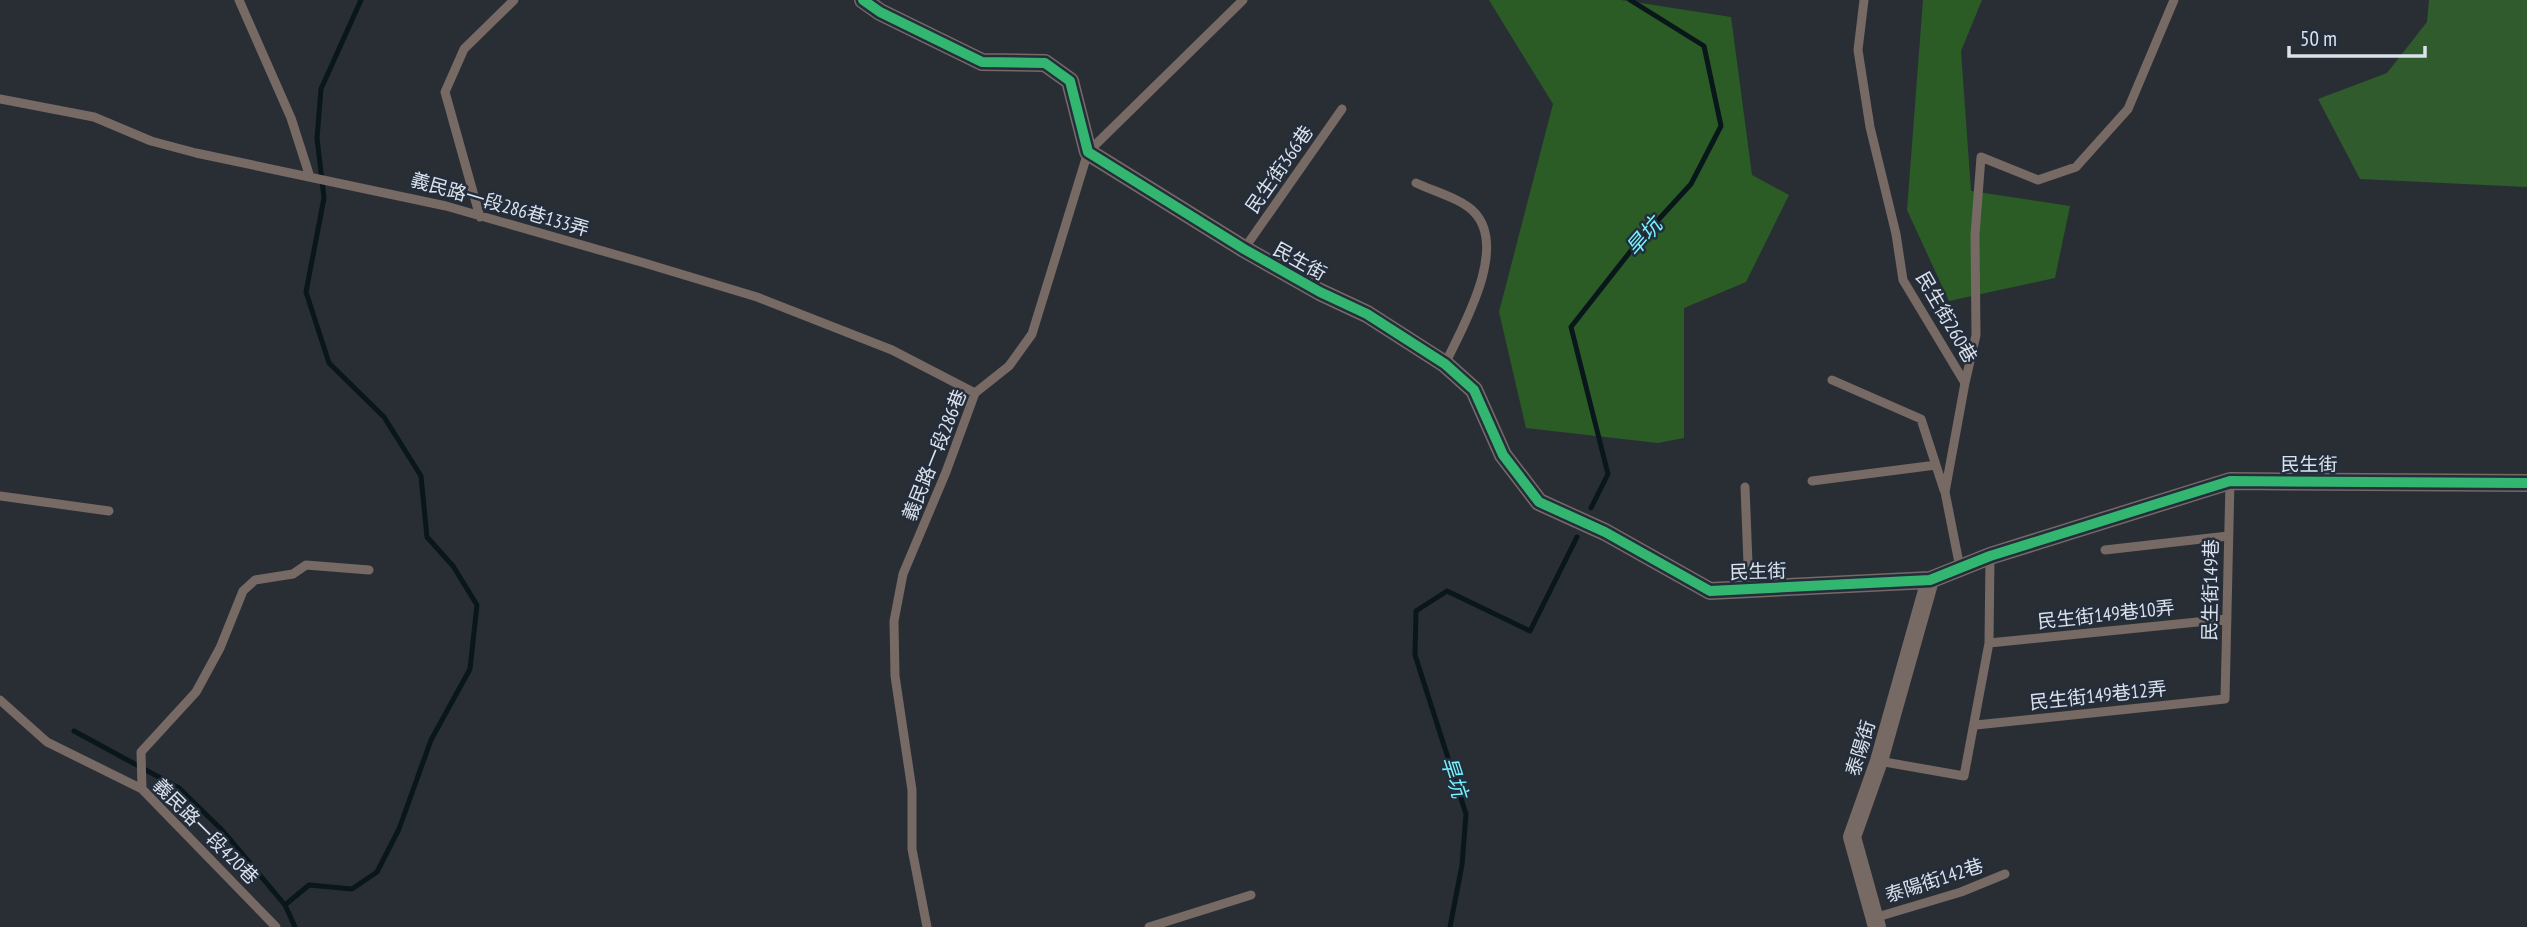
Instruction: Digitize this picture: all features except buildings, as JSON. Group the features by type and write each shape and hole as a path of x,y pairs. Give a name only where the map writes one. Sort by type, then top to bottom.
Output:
{"street":[{"path":"863,0 880,12 982,62 1045,63 1070,81 1088,152"},
{"name":"民生街","path":"1088,152 1244,249 1320,292 1367,314 1445,364 1474,390 1503,455 1539,502 1605,532 1710,591 1930,580 1990,556 2230,481 2527,483"},
{"name":"泰陽街","path":"1875,922 1852,837 1879,761 1930,580"}],"lane":[{"path":"239,0 291,118 311,175"},
{"path":"480,217 445,92 464,49 514,0"},
{"name":"義民路一段286巷","path":"927,927 912,849 912,790 895,676 894,621 903,574 946,472 975,393 1009,366 1032,334 1088,152 1243,0"},
{"name":"民生街260巷","path":"1864,0 1858,50 1870,127 1896,233 1903,280 1965,383 1945,492 1960,568"},
{"path":"1965,383 1976,335 1975,235 1981,158 2038,180 2076,167 2129,109 2174,0"},
{"name":"義民路一段286巷133弄","path":"0,99 94,117 151,141 196,153 330,179 446,206 757,297 892,350 975,393"},
{"name":"民生街366巷","path":"1244,249 1342,109"},
{"path":"1416,183 1473,210 1485,226 1481,288 1445,364"},
{"path":"1832,380 1921,419 1945,492"},
{"path":"1812,481 1936,465"},
{"name":"民生街149巷","path":"2225,699 2230,481"},
{"path":"1745,486 1749,589"},
{"path":"0,496 109,511"},
{"path":"2105,550 2228,536"},
{"path":"1879,761 1964,776 1976,725 1989,643 1990,556"},
{"path":"142,789 141,752 196,692 220,648 243,590 255,580 293,573 306,565 369,570"},
{"name":"民生街149巷10弄","path":"1989,643 2227,620"},
{"name":"民生街149巷12弄","path":"1976,725 2225,699"},
{"name":"義民路一段420巷","path":"0,700 47,741 142,789 276,927"},
{"name":"泰陽街142巷","path":"1875,922 2005,874"},
{"path":"1149,927 1251,895"}],"green space":[{"path":"1489,0 1621,0 1731,17 1752,175 1789,195 1746,282 1684,308 1684,438 1658,443 1526,428 1499,312 1553,104"},
{"path":"1923,0 1982,0 1961,51 1971,191 2070,206 2055,278 1949,301 1907,210"},
{"path":"2429,0 2527,0 2527,187 2360,179 2318,99 2387,73 2427,22"}],"waterway":[{"path":"295,927 285,905 309,885 352,889 377,872 399,829 431,740 470,669 477,605 453,566 427,537 421,476 384,417 329,363 306,292 324,198 317,138 321,89 361,0"},
{"name":"旱坑","path":"1591,508 1608,474 1571,327 1637,243 1691,184 1721,126 1704,46 1630,0"},
{"name":"旱坑","path":"1450,927 1462,865 1466,814 1415,655 1416,611 1447,591 1530,631 1577,537"},
{"path":"74,731 179,788 223,831 285,905"}],"cycle path":[{"path":"863,0 880,12 982,62 1045,63 1070,81 1088,152 1244,249 1320,292 1367,314 1445,364 1474,390 1503,455 1539,502 1605,532 1710,591 1930,580 1990,556 2230,481 2527,483"}]}
